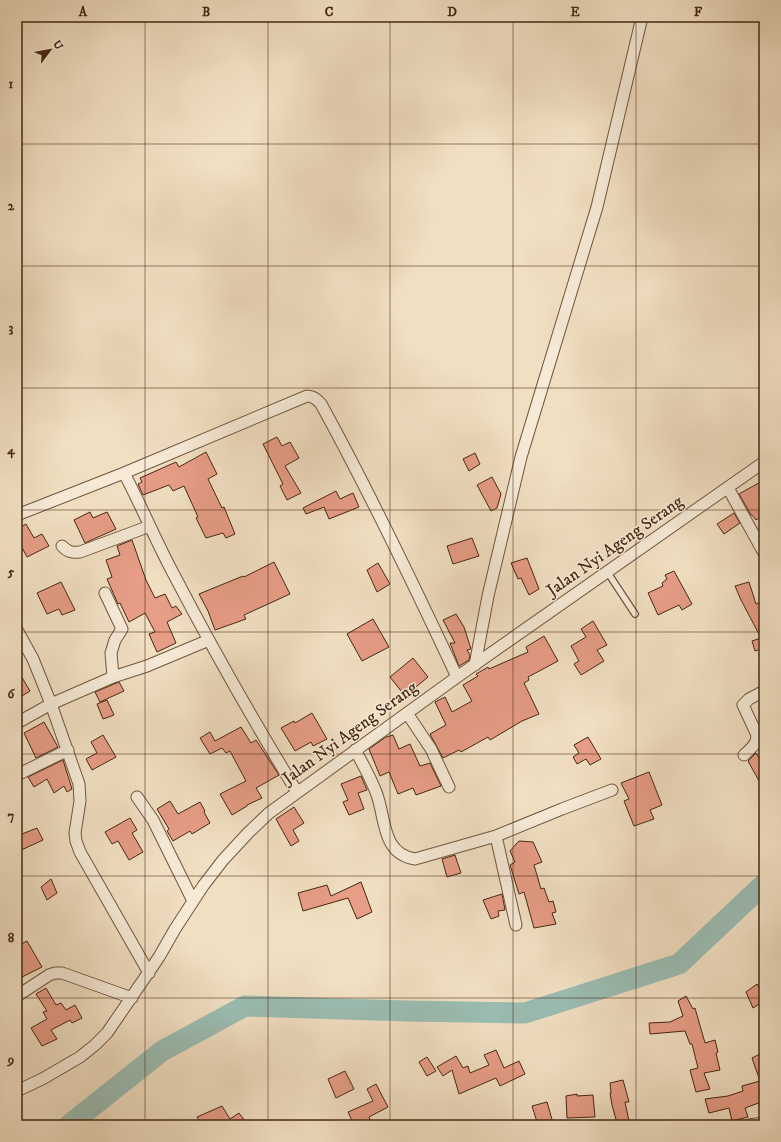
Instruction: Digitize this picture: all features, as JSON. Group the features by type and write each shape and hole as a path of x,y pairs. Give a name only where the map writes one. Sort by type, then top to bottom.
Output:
{"street":[{"path":"476,665 488,596 521,456 596,208 642,17"},
{"path":"17,516 307,396 311,396 317,399 321,404 342,441 412,581 457,677"},
{"name":"Jalan Nyi Ageng Serang","path":"17,1091 44,1078 80,1057 108,1033 149,973 193,901 223,860 269,813 457,677 608,573 764,462"},
{"path":"124,473 208,640 223,663 246,708 297,792"},
{"path":"728,488 764,553"},
{"path":"62,546 66,551 72,553 80,552 150,526"},
{"path":"105,593 122,629 112,647 111,653 114,677"},
{"path":"17,630 32,659 51,704 79,784 80,793 75,833 80,852 149,973"},
{"path":"17,723 51,704 114,677 147,666 208,640"},
{"path":"744,755 756,744 757,735 743,705 748,699 764,691"},
{"path":"407,714 431,749 449,787"},
{"path":"17,775 68,750"},
{"path":"355,750 366,769 376,794 389,840 396,851 405,857 415,858 496,836 612,790"},
{"path":"137,797 153,820 193,901"},
{"path":"496,836 516,925"},
{"path":"17,996 49,974 62,973 132,998"},
{"path":"749,1125 764,1123"}],"lane":[{"path":"608,573 635,614"}],"building":[{"path":"277,437 282,446 290,442 299,458 285,466 301,493 287,500 280,486 283,484 263,444"},
{"path":"206,452 217,474 208,479 222,508 224,507 235,534 226,538 223,533 206,538 196,518 198,517 184,486 173,491 169,485 143,495 138,484 142,482 140,478 176,462 179,467"},
{"path":"475,453 480,464 469,471 463,459"},
{"path":"492,477 501,494 497,508 491,511 477,485"},
{"path":"764,480 764,515 756,520 751,515 739,494"},
{"path":"336,491 340,499 353,493 359,507 329,519 324,507 306,514 303,508"},
{"path":"90,512 93,518 107,512 116,529 85,543 74,520"},
{"path":"734,513 740,523 724,534 717,524"},
{"path":"26,524 34,538 42,534 49,546 27,557 17,538 17,529"},
{"path":"472,538 479,556 453,564 447,546"},
{"path":"132,540 146,580 155,598 165,594 172,608 176,606 182,614 167,622 176,643 157,652 149,634 155,632 145,613 129,622 120,603 118,604 107,579 112,577 106,560 120,555 117,546"},
{"path":"527,558 539,589 529,595 521,578 518,579 511,563"},
{"path":"274,562 290,594 244,615 246,619 215,630 208,611 199,594 243,576 244,577"},
{"path":"378,563 390,584 377,592 367,570"},
{"path":"674,571 692,604 682,610 679,605 658,615 648,593 663,586 662,583 667,579 665,575"},
{"path":"61,582 75,610 62,615 59,609 47,614 37,593"},
{"path":"749,582 756,604 764,600 764,648 755,651 752,641 761,638 735,586"},
{"path":"456,614 464,627 471,649 467,650 470,655 469,660 459,666 450,643 455,643 443,620"},
{"path":"373,619 389,647 362,661 347,634"},
{"path":"593,621 607,645 597,650 604,661 581,675 574,664 579,661 571,646 586,637 581,629"},
{"path":"544,636 558,661 528,677 529,680 524,683 539,714 522,721 490,740 488,737 461,752 459,750 443,758 430,734 446,725 435,702 445,697 452,712 472,701 463,685 478,676 476,674 488,667 489,669 528,652 526,647"},
{"path":"413,658 428,677 405,696 390,677"},
{"path":"17,669 30,691 17,699"},
{"path":"119,682 124,691 100,702 95,692"},
{"path":"107,700 114,715 103,719 97,704"},
{"path":"312,713 327,739 313,746 311,742 295,751 281,728 294,721 295,723"},
{"path":"44,722 58,747 36,758 24,733"},
{"path":"241,727 251,743 256,740 279,775 256,788 262,798 247,805 232,815 220,794 246,781 230,751 226,753 222,748 210,754 200,738 210,732 215,741"},
{"path":"103,735 116,757 92,770 86,759 97,753 91,742"},
{"path":"393,735 399,749 410,744 420,766 430,763 441,786 416,795 413,788 398,794 389,772 380,776 369,749 386,737"},
{"path":"588,737 601,759 590,765 586,759 577,764 573,757 579,753 574,745"},
{"path":"756,753 764,766 764,790 748,761"},
{"path":"63,760 72,789 67,792 64,786 54,793 47,779 34,787 28,777"},
{"path":"649,772 662,805 650,810 654,819 634,826 624,801 629,799 621,783"},
{"path":"361,776 367,790 358,793 364,809 349,815 343,802 348,800 341,784"},
{"path":"170,801 178,814 200,802 210,823 192,834 190,831 173,841 167,831 169,829 157,809"},
{"path":"294,807 304,823 293,830 299,841 291,846 276,819"},
{"path":"130,818 137,830 132,833 143,852 129,860 118,841 112,844 105,832"},
{"path":"37,828 43,840 17,852 17,836"},
{"path":"519,841 533,842 542,862 534,865 541,889 544,888 549,902 553,901 556,912 552,913 556,924 534,928 524,892 519,894 510,865 515,862 510,851"},
{"path":"455,855 461,873 447,877 442,859"},
{"path":"51,879 57,893 47,900 41,887"},
{"path":"361,882 372,912 357,919 348,898 303,911 298,893 327,885 331,896"},
{"path":"502,894 505,910 498,911 499,916 491,919 483,900"},
{"path":"27,941 42,967 22,977 17,969 17,946"},
{"path":"757,984 764,995 764,1001 753,1008 746,992"},
{"path":"46,988 56,1005 61,1003 66,1010 75,1005 82,1018 72,1023 70,1020 51,1030 57,1039 42,1046 31,1028 47,1019 43,1012 47,1011 36,994"},
{"path":"686,996 693,1009 695,1008 705,1043 715,1040 720,1070 704,1073 710,1089 696,1092 690,1070 698,1068 692,1044 690,1044 685,1031 650,1034 649,1023 670,1022 683,1016 678,1001"},
{"path":"496,1050 504,1068 519,1061 525,1074 500,1086 496,1078 459,1094 452,1070 443,1076 437,1067 456,1056 463,1068 468,1066 470,1073 489,1065 484,1055"},
{"path":"764,1052 764,1101 745,1108 748,1117 732,1121 729,1108 709,1113 705,1099 728,1096 743,1091 742,1086 760,1081 752,1058"},
{"path":"427,1057 436,1071 427,1076 419,1062"},
{"path":"345,1071 354,1089 336,1098 328,1079"},
{"path":"623,1080 629,1102 625,1102 629,1121 617,1123 612,1105 610,1083"},
{"path":"376,1084 388,1107 369,1117 372,1125 354,1125 348,1112 373,1101 367,1089"},
{"path":"577,1094 577,1096 593,1095 595,1117 567,1118 566,1096"},
{"path":"547,1102 553,1123 548,1125 538,1125 532,1106"},
{"path":"222,1106 230,1119 239,1113 245,1121 238,1125 220,1125 218,1121 207,1125 202,1125 197,1117"}],"waterway":[{"path":"69,1125 162,1051 245,1006 525,1013 679,964 764,884"}]}
